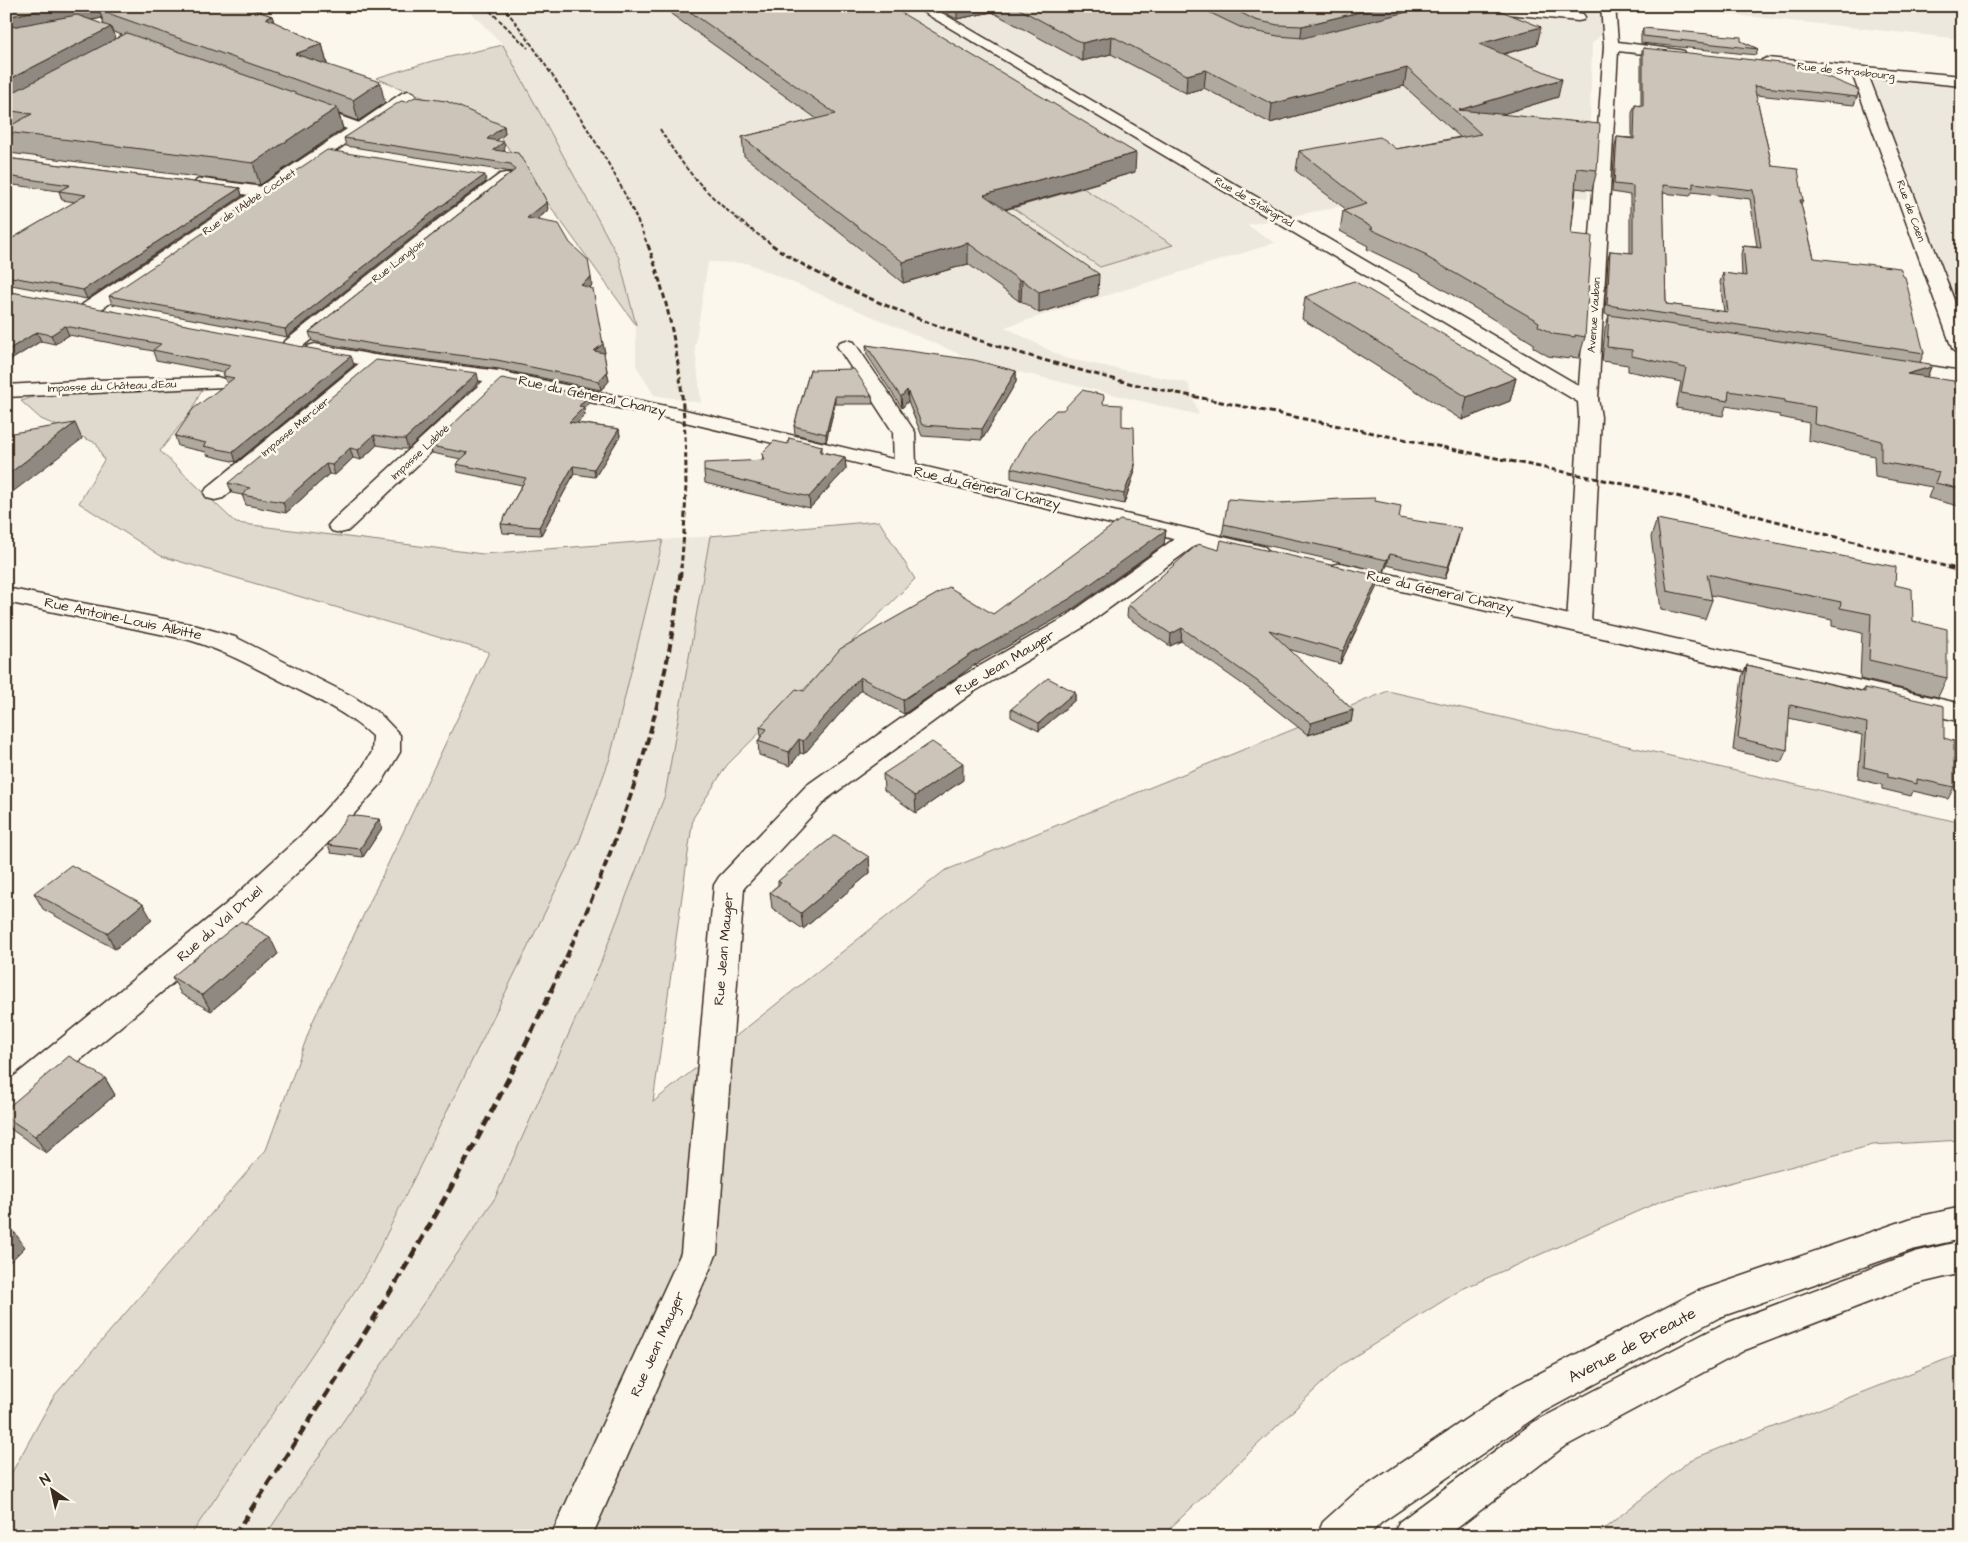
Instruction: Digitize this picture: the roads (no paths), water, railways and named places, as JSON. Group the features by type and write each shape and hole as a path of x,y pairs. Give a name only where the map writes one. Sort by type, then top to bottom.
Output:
{"street":[{"path":"1566,6 1600,37 1697,56"},
{"name":"Avenue Vauban","path":"1579,624 1590,417 1588,399 1601,321 1600,37 1608,6"},
{"name":"Rue de Stalingrad","path":"926,7 1588,399"},
{"path":"1457,10 1498,9 1578,17"},
{"name":"Rue de Strasbourg","path":"1755,62 1962,81"},
{"name":"Rue de Caen","path":"1860,73 1962,348"},
{"name":"Rue de l'Abbé Cochet","path":"119,314 81,307 263,192 408,96"},
{"path":"295,105 359,128"},
{"path":"326,150 345,153"},
{"name":"Rue Langlois","path":"282,344 506,178 487,175"},
{"path":"184,182 263,192"},
{"name":"Rue du Géneral Chanzy","path":"282,344 374,360 499,377 685,416 1278,556"},
{"path":"848,346 904,432 905,468"},
{"name":"Impasse Mercier","path":"215,493 374,360"},
{"path":"1873,364 1962,377"},
{"name":"Impasse Labbé","path":"340,526 499,377"},
{"name":"Impasse du Château d'Eau","path":"6,391 94,386 217,383"},
{"name":"Rue Jean Mauger","path":"572,1536 699,1253 728,885 817,792 966,685 1072,623 1192,537"},
{"name":"Rue du Géneral Chanzy","path":"1325,567 1962,713"},
{"name":"Rue Antoine-Louis Albitte","path":"6,595 202,635 234,648 343,702 371,720"},
{"name":"Rue du Val Druel","path":"6,1102 236,912 316,838 371,777 386,752 387,735 371,720"},
{"name":"Avenue de Breaute","path":"1337,1536 1367,1509 1529,1399 1709,1304 1912,1234 1962,1223"},
{"path":"1413,1536 1548,1435 1732,1338 1915,1268 1962,1257"}],"railway":[{"path":"485,6 528,48"},
{"path":"502,6 532,45 597,144 630,204 648,246"},
{"path":"660,129 684,165 710,194 724,208 774,246"},
{"path":"648,245 671,324 683,405 686,486 681,568"},
{"path":"772,245 832,280 901,312 999,347 1066,366 1133,384 1638,487 1727,508 1952,568"},
{"path":"551,990 596,889 634,784 664,677 681,567"},
{"path":"1947,567 1962,571"},
{"path":"234,1536 360,1341 432,1221 464,1164 552,989"}]}
